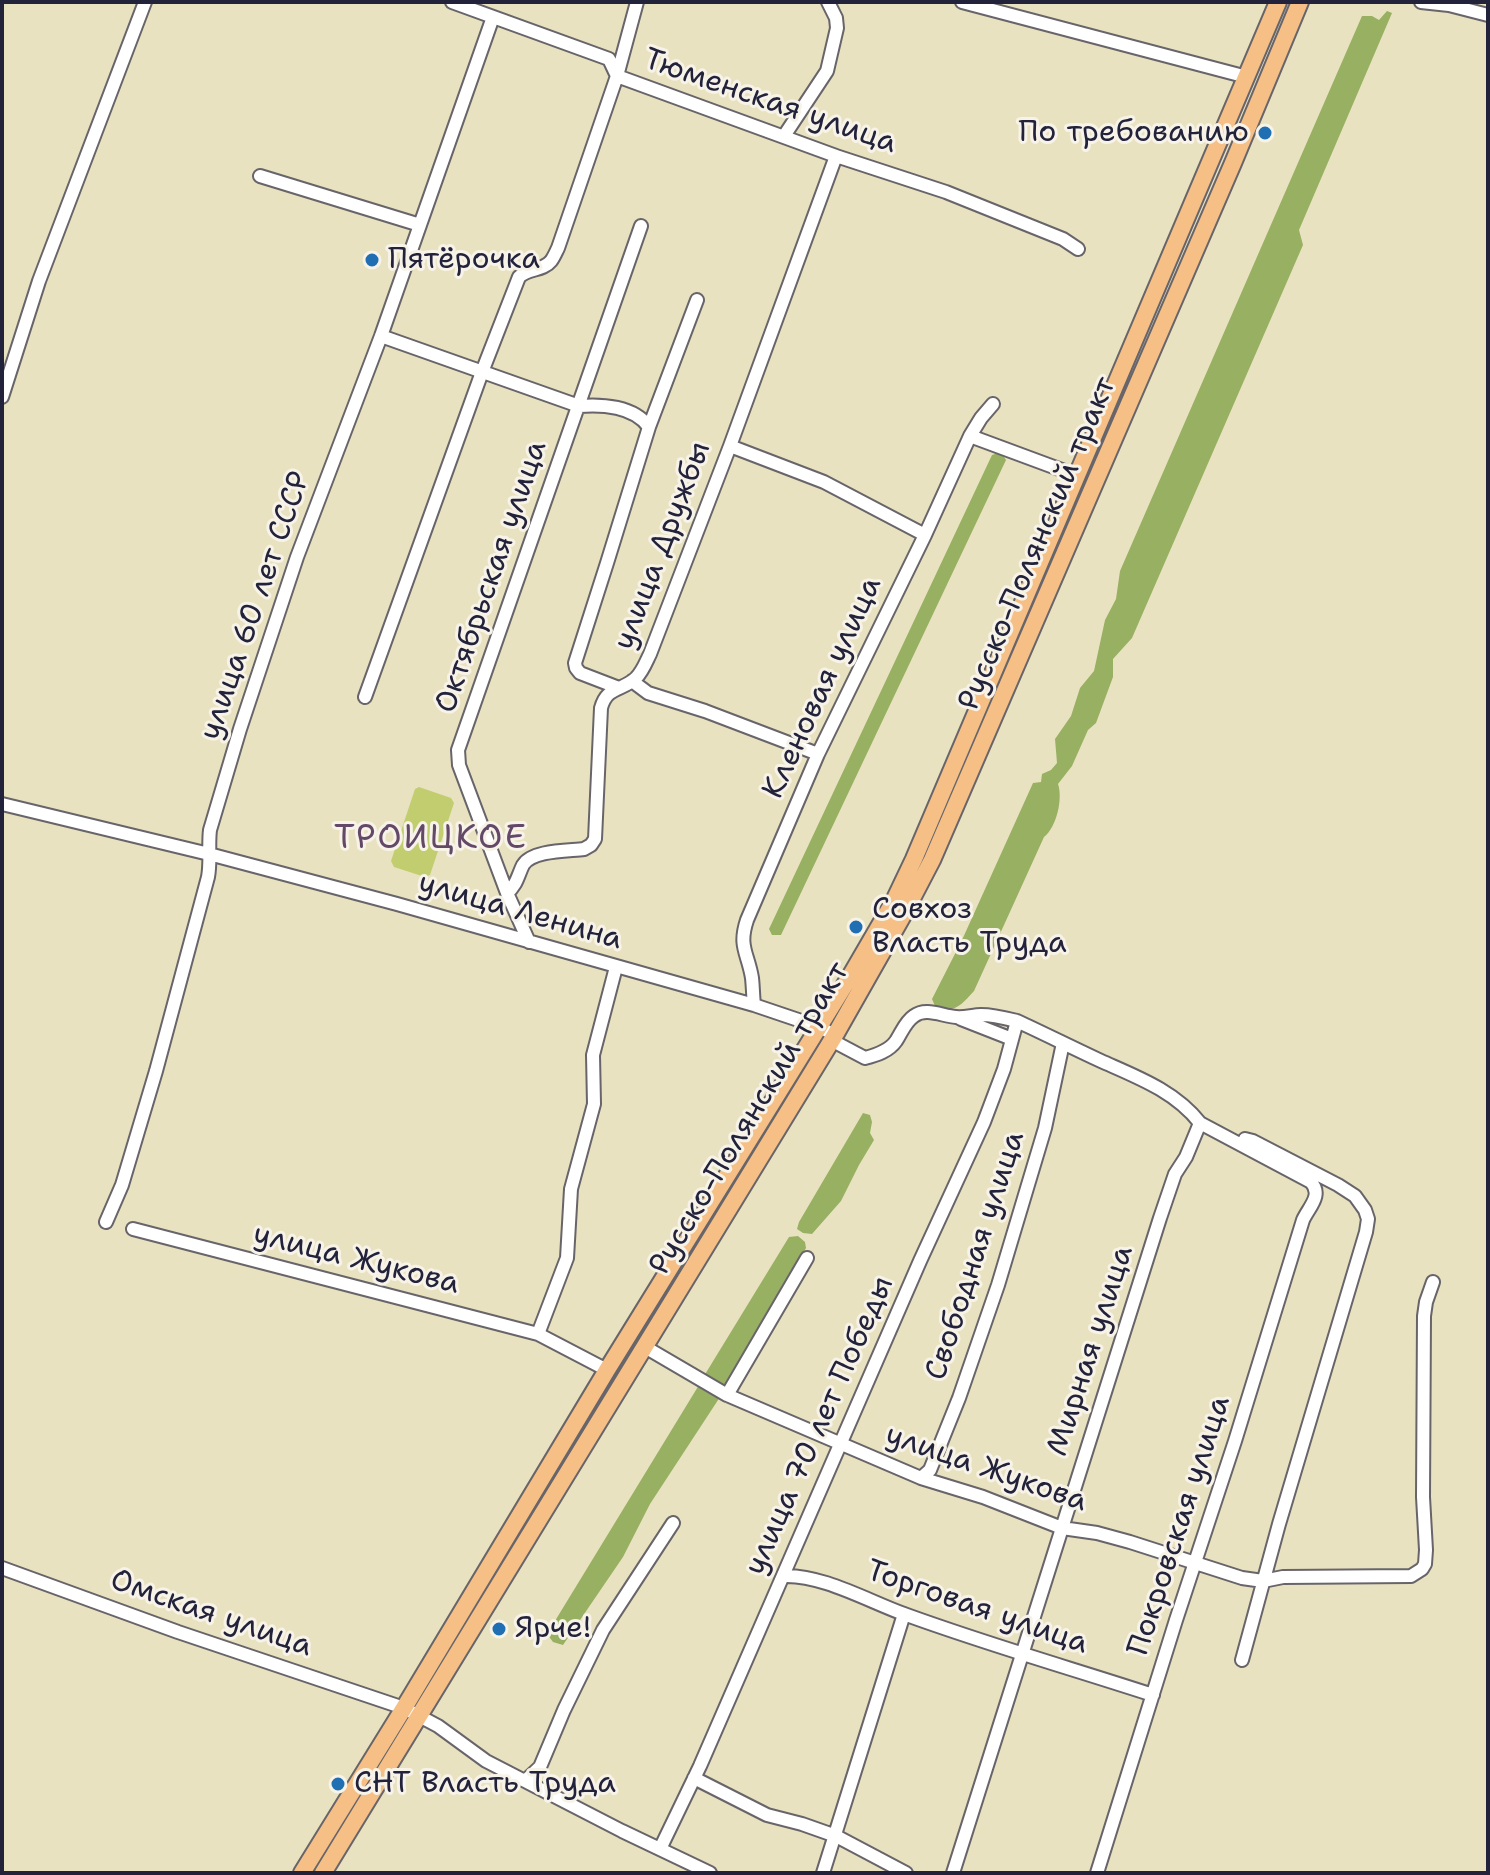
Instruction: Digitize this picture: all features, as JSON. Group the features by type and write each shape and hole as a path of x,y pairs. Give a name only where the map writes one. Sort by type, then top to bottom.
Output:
{"main road":[{"name":"Русско-Полянский тракт","path":"302,1873 894,901 1278,2"},
{"name":"Русско-Полянский тракт","path":"323,1873 833,1038 907,908 932,860 1300,2"}],"street":[{"path":"2,397 39,281 145,2"},
{"name":"Тюменская улица","path":"452,2 609,59 617,76 977,204 1063,239 1078,249"},
{"path":"365,697 519,277 526,270 543,268 558,248 617,76 637,2"},
{"path":"784,136 827,71 837,28 828,2"},
{"path":"962,2 1247,77"},
{"path":"1421,2 1488,15"},
{"name":"улица 60 лет СССР","path":"106,1222 122,1185 156,1071 208,877 210,830 240,729 297,557 381,336 493,17"},
{"name":"улица Дружбы","path":"507,893 514,887 525,862 532,856 584,849 595,839 603,699 609,692 632,681 643,669 650,654 836,156"},
{"path":"260,176 420,225"},
{"name":"Октябрьская улица","path":"529,942 507,893 459,765 458,750 641,226"},
{"path":"619,688 580,673 575,663 649,427 697,300"},
{"path":"381,336 579,406 599,404 622,409 639,416 649,427"},
{"name":"Кленовая улица","path":"754,1005 752,975 742,943 743,932 818,754 970,436 993,404"},
{"path":"970,436 1078,476"},
{"path":"730,446 824,482 925,535"},
{"path":"632,681 648,693 818,754"},
{"name":"улица Ленина","path":"2,804 209,854 754,1005 819,1027 865,1058 895,1043 906,1024 924,1011 959,1017"},
{"path":"538,1334 567,1258 571,1189 594,1104 593,1055 616,967"},
{"path":"959,1017 987,1015 1017,1021 1148,1083 1190,1110 1200,1123 1219,1132 1253,1141 1338,1185 1355,1196 1365,1210 1368,1219 1366,1232 1242,1660"},
{"path":"959,1017 1012,1039"},
{"name":"улица 70 лет Победы","path":"660,1849 984,1122 1004,1069 1017,1021"},
{"name":"Свободная улица","path":"921,1478 930,1470 959,1398 998,1285 1045,1128 1063,1043"},
{"name":"Мирная улица","path":"953,1873 1160,1218 1175,1174 1200,1123"},
{"name":"Покровская улица","path":"1097,1873 1303,1220 1316,1197 1315,1186 1311,1182 1219,1132"},
{"name":"улица Жукова","path":"133,1229 538,1334 607,1370"},
{"path":"727,1395 807,1258"},
{"name":"улица Жукова","path":"645,1347 727,1395 840,1445 921,1478 983,1497 1062,1528 1097,1533 1242,1578 1263,1581 1283,1577 1411,1576 1425,1564 1424,1316 1433,1282"},
{"path":"525,1781 540,1767 603,1630 673,1523"},
{"name":"Омская улица","path":"2,1568 178,1632 404,1708 438,1726 486,1761 710,1873"},
{"name":"Торговая улица","path":"783,1576 794,1576 849,1592 904,1614 1153,1695"},
{"path":"823,1873 904,1614"},
{"path":"694,1778 767,1815 836,1836 906,1873"}],"green space":[{"path":"1387,11 1392,13 1299,230 1303,245 1132,638 1113,659 1113,677 1096,723 1088,730 1072,766 1058,784 1059,804 1055,820 1044,837 974,991 953,1008 935,1006 932,999 1033,783 1041,782 1042,774 1057,763 1055,739 1071,716 1080,688 1094,671 1105,620 1116,599 1120,571 1362,16 1379,20"},
{"path":"1001,452 1006,460 781,935 772,935 769,929 992,455"},
{"path":"419,787 451,798 454,803 430,875 425,877 394,867 391,861 415,789"},
{"path":"863,1113 870,1115 870,1133 874,1140 841,1201 812,1234 803,1233 797,1229 799,1222"},
{"path":"798,1236 805,1242 806,1248 757,1338 725,1388 704,1376 789,1237"},
{"path":"699,1385 720,1397 650,1504 623,1557 563,1645 553,1642 547,1634"}],"place":[{"name":"По требованию","path":"1265,133"},
{"name":"Пятёрочка","path":"372,260"},
{"name":"Совхоз Власть Труда","path":"856,927"},
{"name":"Ярче!","path":"499,1629"},
{"name":"СНТ Власть Труда","path":"338,1784"}],"district":[{"name":"ТРОИЦКОЕ","path":"431,839"}]}
